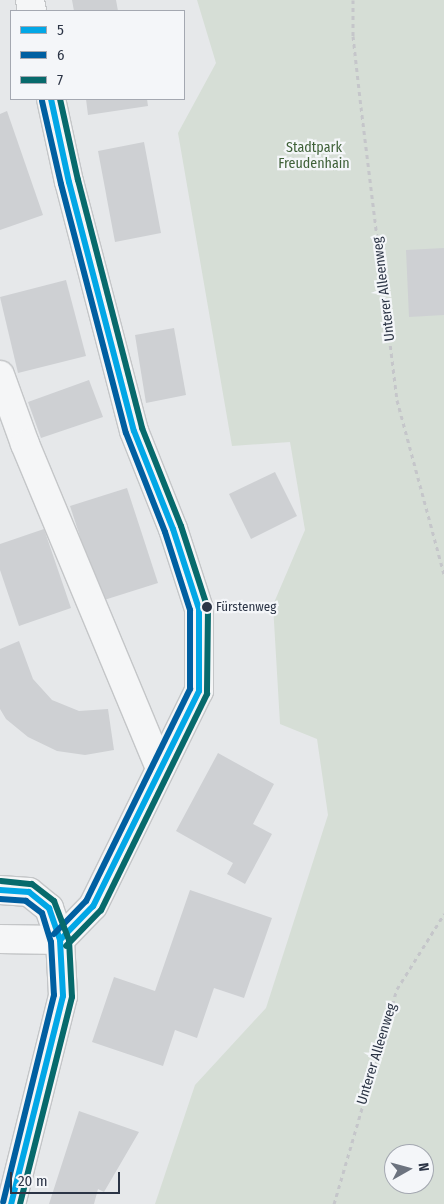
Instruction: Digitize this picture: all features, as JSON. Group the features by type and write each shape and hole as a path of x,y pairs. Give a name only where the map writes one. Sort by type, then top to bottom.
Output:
{"street":[{"path":"0,939 60,940 94,906 198,691 199,610 173,530 134,432 70,182 51,100"},
{"path":"0,375 25,444 160,768"},
{"path":"0,890 30,892 49,908 60,940 63,996 11,1204"}],"path":[{"name":"Unterer Alleenweg","path":"353,0 353,36 397,400 444,574"},
{"name":"Unterer Alleenweg","path":"334,1204 398,988 444,914"}],"green space":[{"name":"Stadtpark Freudenhain","path":"197,0 444,0 444,1204 155,1204 195,1085 266,1008 328,815 317,739 280,724 273,605 305,530 290,442 232,446 178,133 216,63"}],"building":[{"path":"72,0 116,0 118,10 74,10"},
{"path":"86,100 147,100 148,106 88,115"},
{"path":"7,111 43,215 0,230 0,114"},
{"path":"144,142 161,233 115,242 98,151"},
{"path":"444,248 444,315 409,317 406,250"},
{"path":"66,280 86,356 18,373 0,297"},
{"path":"174,328 186,395 146,403 135,335"},
{"path":"89,380 103,417 41,438 28,402"},
{"path":"275,472 297,516 251,539 229,494"},
{"path":"127,488 158,583 101,601 70,506"},
{"path":"44,529 71,608 19,626 0,570 0,544"},
{"path":"19,641 33,679 52,700 79,711 108,709 114,750 85,755 57,751 28,737 6,719 0,709 0,649"},
{"path":"218,753 274,784 253,824 272,834 245,884 227,874 233,863 176,831"},
{"path":"190,890 272,918 244,998 214,988 197,1038 175,1030 163,1066 92,1042 114,977 155,991"},
{"path":"79,1111 139,1132 104,1192 98,1189 94,1204 49,1204"}],"transit line":[{"name":"5","path":"51,100 69,182 134,431 173,529 199,609 199,691 93,906 60,940"},
{"name":"7","path":"60,100 78,180 142,428 181,526 208,609 207,694 101,910 66,946"},
{"name":"6","path":"42,101 61,184 126,433 165,532 190,610 190,689 86,901 54,934"},
{"name":"7","path":"1,881 32,884 54,901 69,940 72,997 20,1204"},
{"name":"5","path":"0,890 29,892 49,908 60,940 63,996 11,1204"},
{"name":"6","path":"0,899 26,901 42,913 51,942 54,995 3,1202"}],"place":[{"name":"Fürstenweg","path":"207,607"}]}
